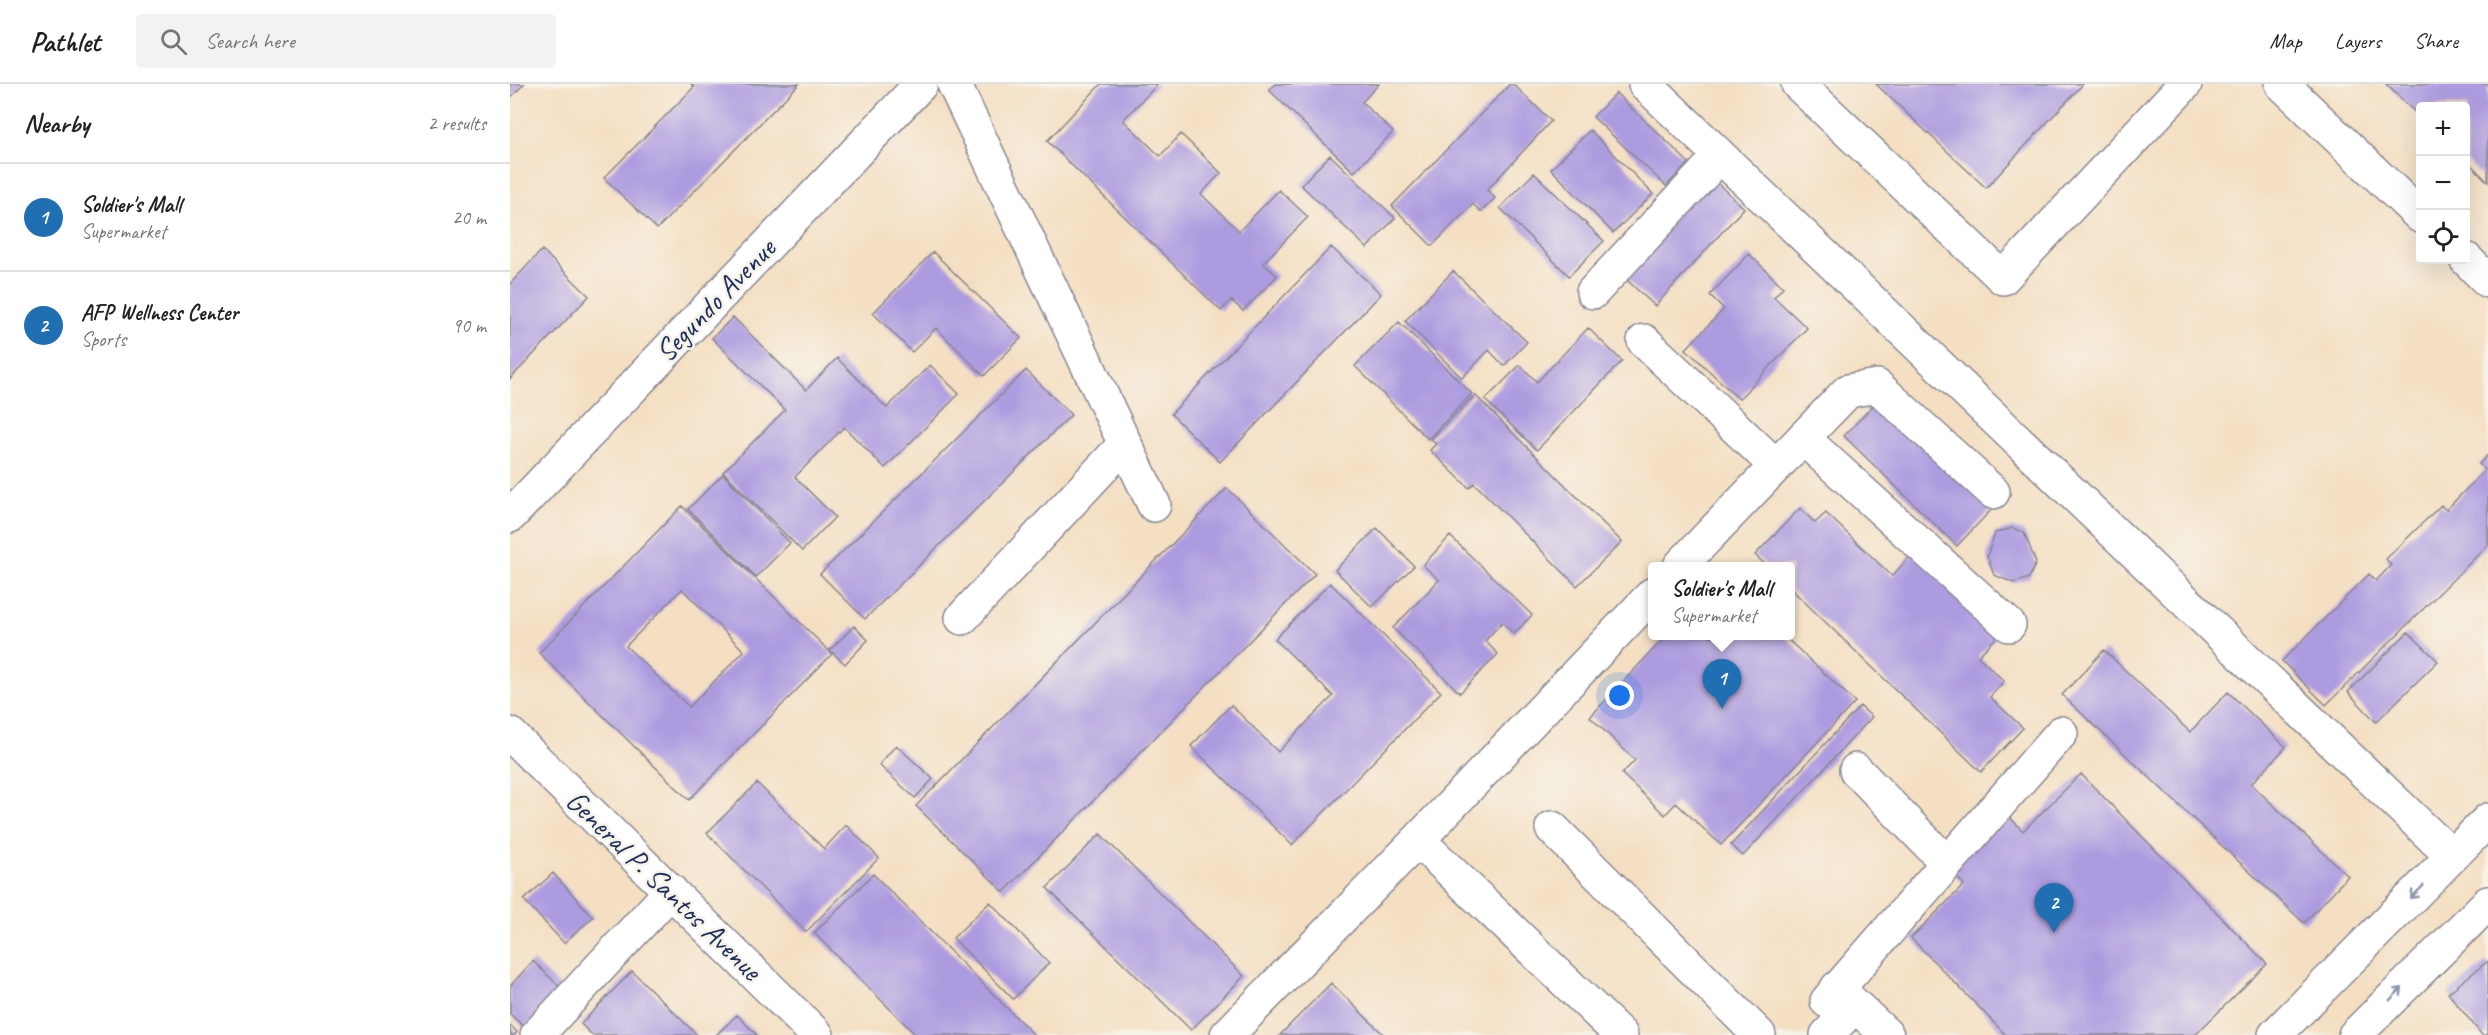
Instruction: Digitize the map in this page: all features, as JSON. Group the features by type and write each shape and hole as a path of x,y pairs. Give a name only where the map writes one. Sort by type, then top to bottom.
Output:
{"street":[{"name":"Segundo Avenue","path":"510,516 921,84"},
{"path":"954,84 1154,505"},
{"path":"1645,84 2452,856"},
{"path":"1798,84 2003,278 2185,84"},
{"path":"2282,84 2416,211"},
{"path":"1593,292 1720,156"},
{"path":"2470,263 2488,281"},
{"path":"1644,341 1776,465"},
{"path":"1685,562 1848,391 1877,386 1994,492"},
{"path":"1804,439 2009,625"},
{"path":"962,618 1125,444"},
{"path":"1227,1035 1418,840 1648,599"},
{"path":"1887,1035 1834,1010 1947,863 2061,733"},
{"name":"General P. Santos Avenue","path":"510,734 817,1035"},
{"path":"1856,770 1947,863"},
{"path":"2275,1035 2488,820"},
{"path":"1552,828 1758,1035"},
{"path":"1418,840 1621,1035"},
{"path":"537,1035 670,891"},
{"path":"2355,1035 2488,903"}],"building":[{"path":"510,84 524,84 510,98"},
{"path":"691,84 799,84 657,229 604,178 694,87"},
{"path":"1101,84 1158,84 1123,120 1160,156 1181,134 1221,173 1201,194 1239,231 1279,190 1308,217 1263,263 1277,276 1243,311 1231,300 1221,311 1047,141"},
{"path":"1275,84 1379,84 1362,102 1393,132 1354,172 1269,90"},
{"path":"1510,84 1513,84 1551,121 1487,190 1495,198 1481,212 1473,204 1432,246 1392,206"},
{"path":"1876,84 2083,84 1986,188"},
{"path":"2386,84 2488,84 2488,182 2470,164 2470,102 2416,102 2416,113"},
{"path":"1616,93 1689,163 1666,186 1593,117"},
{"path":"1590,130 1653,194 1613,233 1551,169"},
{"path":"1330,155 1395,218 1367,248 1301,185"},
{"path":"1534,173 1604,241 1569,276 1500,208"},
{"path":"1711,177 1744,208 1655,306 1616,270"},
{"path":"1331,247 1381,294 1220,462 1171,414"},
{"path":"542,250 589,296 510,379 510,284"},
{"path":"933,252 1021,338 984,376 936,328 912,352 873,313"},
{"path":"1749,254 1783,287 1774,297 1807,328 1739,399 1686,349 1724,309 1710,295"},
{"path":"1453,271 1527,342 1504,366 1489,350 1462,378 1405,321"},
{"path":"733,317 806,390 837,358 887,408 930,365 959,394 885,468 844,427 795,477 835,517 802,551 723,472 785,410 712,338"},
{"path":"1399,322 1472,394 1428,439 1355,366"},
{"path":"1588,328 1622,361 1537,450 1485,400 1520,365 1537,382"},
{"path":"1026,370 1071,415 865,619 820,574"},
{"path":"1475,395 1622,542 1577,586 1474,483 1469,488 1430,450 1436,444 1431,439"},
{"path":"1881,397 1994,507 1957,546 1844,436"},
{"path":"2488,455 2488,545 2326,705 2282,661 2369,574 2376,581 2391,565 2386,559 2441,505 2446,510 2485,470 2479,464"},
{"path":"723,474 790,543 756,577 688,509"},
{"path":"1227,488 1315,574 1004,892 916,806"},
{"path":"682,506 832,654 689,800 539,653","holes":["682,589 744,651 689,707 626,646"]},
{"path":"1800,508 1815,523 1826,513 1892,576 1913,553 1999,635 1978,656 2004,681 1990,697 2023,728 1981,772 1795,593 1795,562 1763,562 1755,555"},
{"path":"1377,528 1414,566 1372,607 1335,570"},
{"path":"2012,528 2024,532 2036,563 2029,578 2014,583 1994,575 1987,556 1995,533"},
{"path":"1450,536 1532,615 1514,634 1502,622 1485,641 1498,654 1460,693 1393,628 1439,580 1423,565"},
{"path":"1330,583 1441,692 1292,845 1191,746 1231,705 1278,752 1333,696 1275,639"},
{"path":"854,626 868,640 845,664 830,650"},
{"path":"2408,632 2438,661 2376,722 2348,692"},
{"path":"1662,640 1788,640 1855,702 1721,845 1676,803 1665,815 1622,774 1635,760 1590,717"},
{"path":"2104,650 2190,732 2228,692 2286,747 2251,784 2348,876 2304,923 2062,695"},
{"path":"1860,706 1872,717 1743,856 1731,845"},
{"path":"896,745 933,779 915,798 879,765"},
{"path":"2081,774 2267,964 2195,1035 2006,1035 1911,938 1964,885 1947,867 2004,811 2023,831"},
{"path":"757,783 824,849 846,825 879,858 806,932 707,833"},
{"path":"1100,834 1244,976 1191,1030 1047,888"},
{"path":"553,873 593,917 564,943 524,900"},
{"path":"873,874 1034,1035 916,1035 814,933"},
{"path":"990,902 1049,963 1013,999 953,938"},
{"path":"533,961 563,990 526,1029 510,1014 510,986"},
{"path":"2488,961 2488,1035 2482,1035 2448,993"},
{"path":"632,971 697,1035 592,1035 581,1024"},
{"path":"1331,983 1384,1035 1280,1035"},
{"path":"737,1015 757,1035 716,1035"},
{"path":"510,1025 517,1032 515,1035 510,1035"}],"place":[{"name":"Soldier's Mall","path":"1722,709"},
{"name":"AFP Wellness Center","path":"2054,933"}]}
